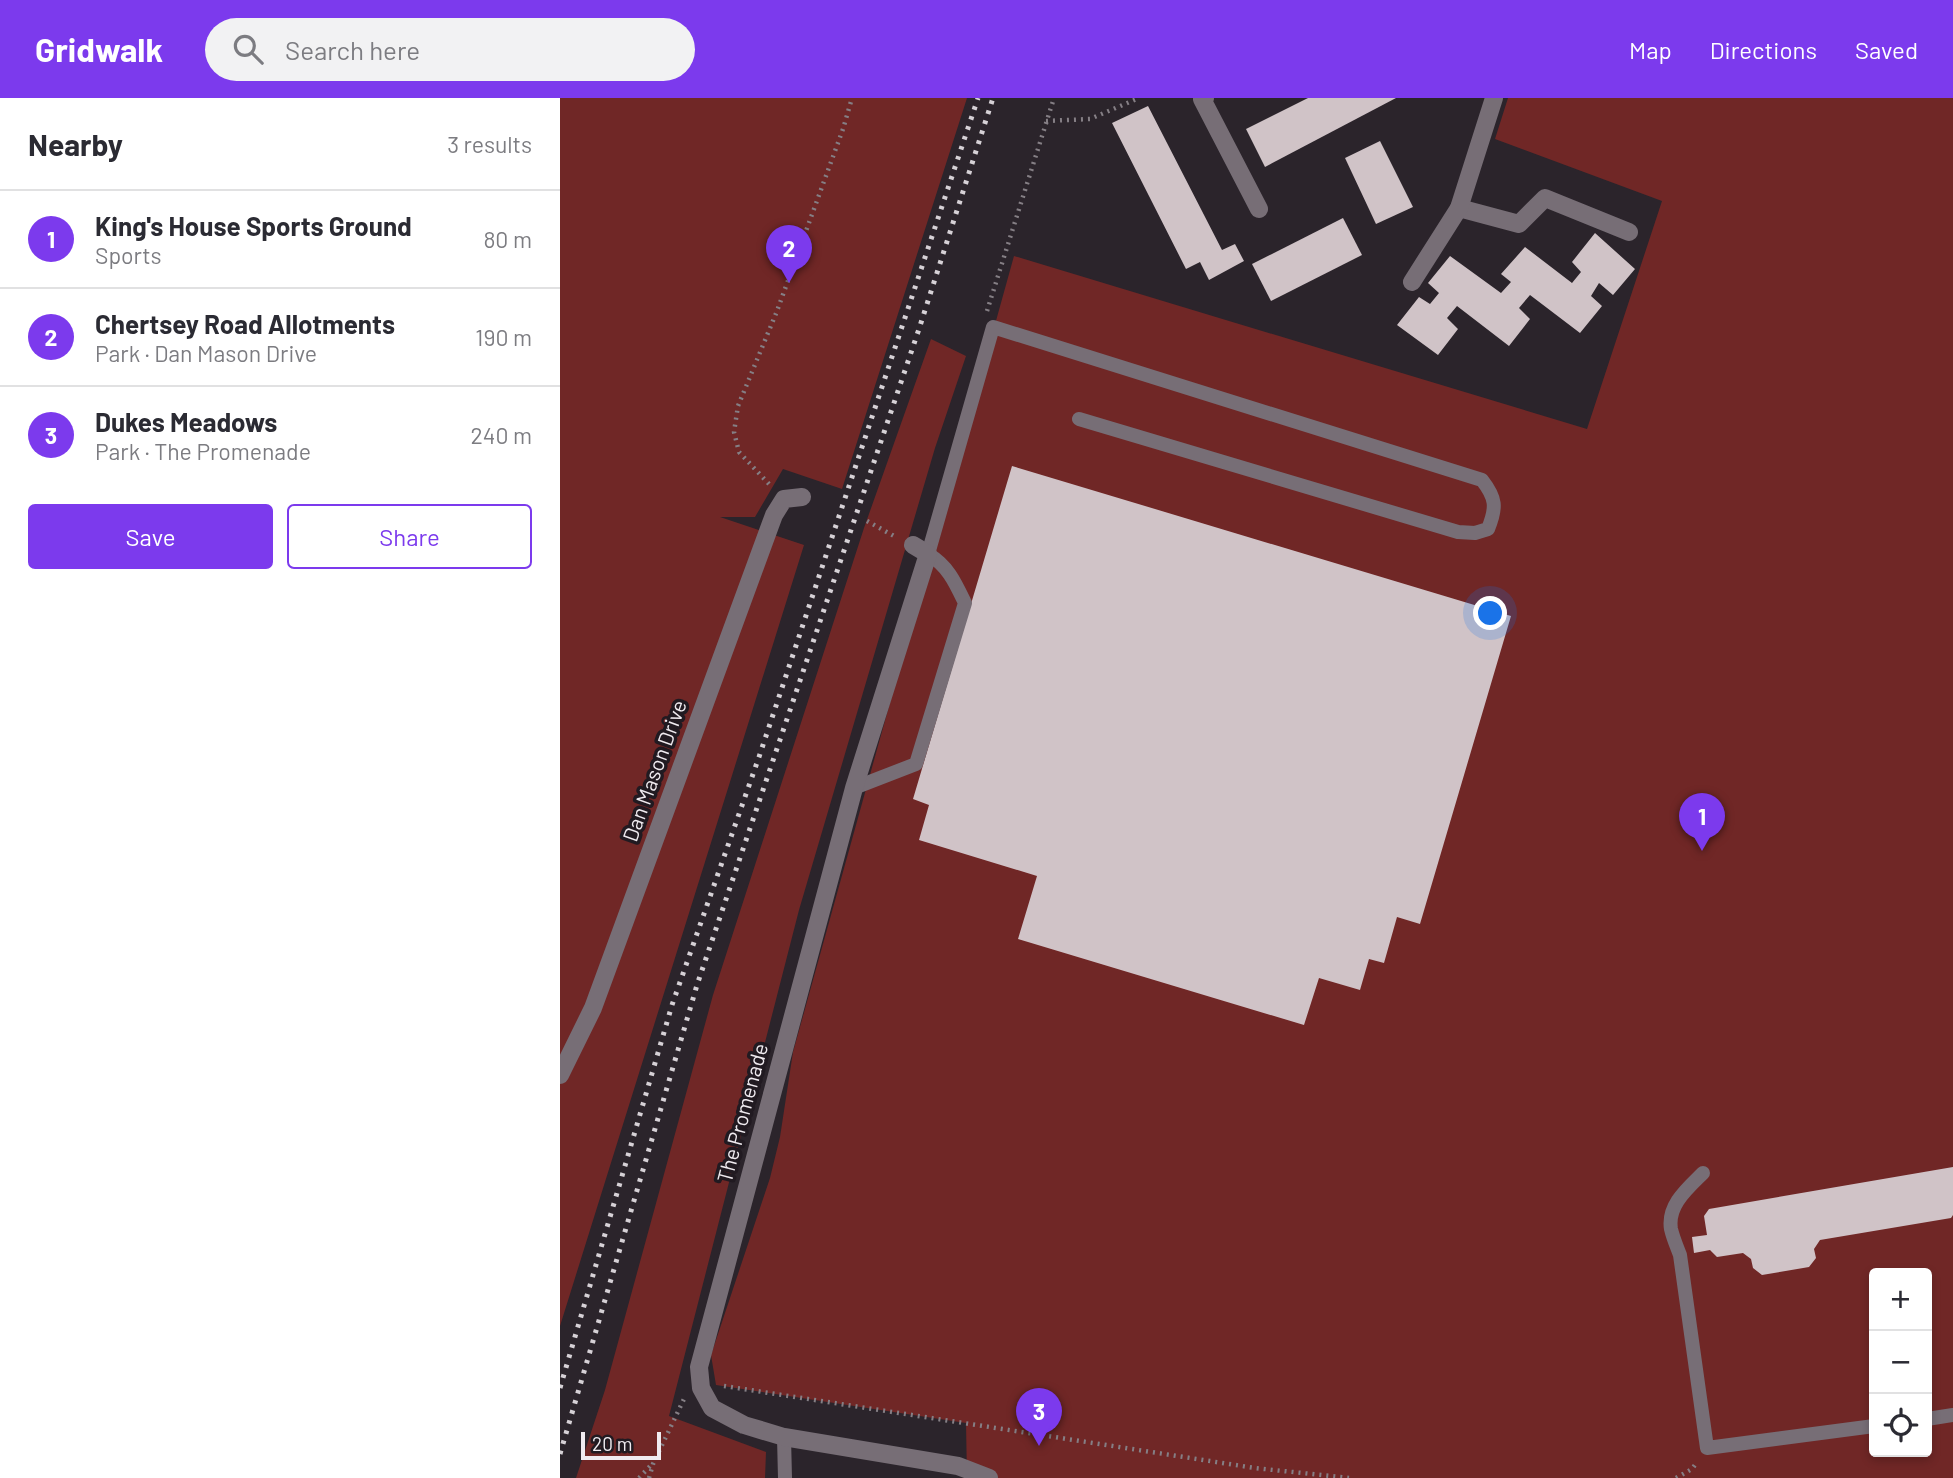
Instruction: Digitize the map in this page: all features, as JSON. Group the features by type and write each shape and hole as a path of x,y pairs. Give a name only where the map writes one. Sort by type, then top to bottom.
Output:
{"street":[{"path":"1205,98 1202,99 1259,209"},
{"path":"1412,282 1459,208 1494,98"},
{"path":"1459,208 1519,224 1545,198 1629,232"},
{"name":"Dan Mason Drive","path":"560,1075 593,1008 774,515 793,498"},
{"name":"The Promenade","path":"921,550 854,788 699,1367 701,1388 712,1408 744,1424 783,1437 958,1466 989,1478"}],"lane":[{"path":"854,788 916,764 965,603 942,562 921,550 993,327 1482,480 1489,488 1495,503 1493,517 1488,529 1475,533 1458,532 1079,419"},
{"path":"1703,1173 1676,1202 1671,1228 1680,1255 1707,1448 1869,1427"},
{"path":"1932,1418 1953,1415"},
{"path":"783,1437 785,1478"}],"path":[{"path":"793,498 738,452 734,432 738,406 777,311 852,98"},
{"path":"1046,121 1090,119 1139,98"},
{"path":"867,521 921,550"},
{"path":"649,1478 653,1464 699,1367 716,1385 1255,1468 1349,1478"},
{"path":"639,1478 653,1464"}],"shaded area":[{"path":"560,98 967,98 842,489 783,469 755,517 720,517 804,545 560,1326"},
{"path":"1508,98 1953,98 1953,1478 967,1478 966,1423 716,1385 711,1355 770,1178 780,1137 793,1052 1014,256 1587,429 1662,201 1495,139"},
{"path":"931,339 966,356 935,448 799,910 669,1416 766,1452 765,1478 576,1478 605,1390 713,995 864,528"}],"building":[{"path":"1308,98 1396,98 1265,167 1246,129"},
{"path":"1148,106 1222,250 1235,244 1244,261 1209,280 1200,262 1186,269 1112,123"},
{"path":"1380,141 1413,207 1376,224 1345,158"},
{"path":"1343,218 1362,255 1271,301 1252,264"},
{"path":"1595,233 1635,269 1613,295 1599,283 1591,296 1602,306 1580,333 1530,295 1519,308 1530,319 1509,346 1457,306 1447,318 1458,329 1438,355 1397,325 1419,297 1430,304 1439,293 1428,283 1450,256 1501,293 1511,282 1501,274 1525,247 1572,283 1581,272 1572,262"},
{"path":"1012,466 1511,616 1420,924 1397,917 1384,963 1369,959 1360,990 1319,978 1304,1025 1018,939 1037,876 919,840 929,805 913,799"},
{"path":"1953,1167 1951,1218 1820,1240 1814,1249 1816,1258 1809,1267 1762,1275 1753,1268 1751,1259 1743,1253 1717,1257 1710,1250 1694,1253 1692,1237 1707,1235 1704,1216 1709,1209"}],"railway":[{"path":"560,1388 672,1005 759,757 978,98"},
{"path":"560,1454 697,985 919,329 993,98"}],"place":[{"name":"Chertsey Road Allotments","path":"789,283"},
{"name":"King's House Sports Ground","path":"1702,851"},
{"name":"Dukes Meadows","path":"1039,1446"}]}
